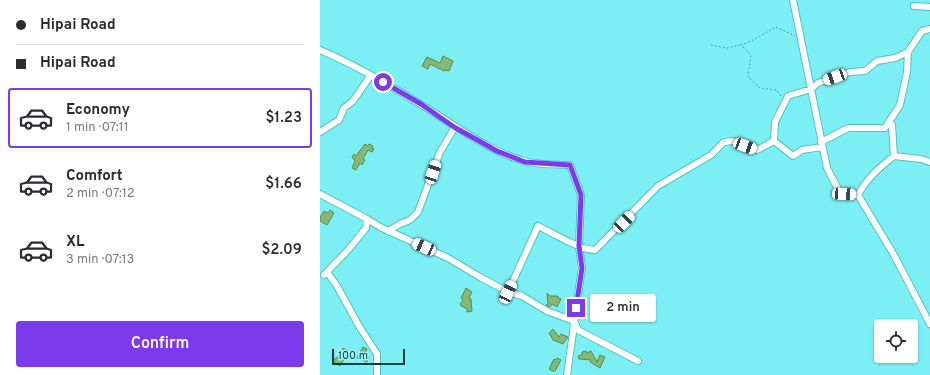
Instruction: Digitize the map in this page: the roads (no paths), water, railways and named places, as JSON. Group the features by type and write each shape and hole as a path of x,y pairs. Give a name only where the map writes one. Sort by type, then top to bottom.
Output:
{"street":[{"path":"793,0 827,168 838,189 844,194 858,195"},
{"path":"914,6 930,7"},
{"path":"774,141 793,156 802,150 822,144 848,128 885,128 900,105 907,72 908,52 922,31 930,28"},
{"path":"320,50 371,75 421,104 454,127 497,151 525,162 570,165 581,195 579,246 582,268 567,375"},
{"path":"774,141 775,122 788,96 811,89 818,84 850,72 865,71 877,61 895,58 908,52"},
{"path":"320,132 339,120 344,108 353,101 371,75"},
{"path":"887,125 892,125 894,156"},
{"path":"388,231 410,220 418,212 440,152 454,127"},
{"path":"508,292 538,226 579,246 589,250 595,250 658,186 711,155 724,142 733,141 757,150 774,141"},
{"path":"858,195 863,186 894,156 920,158 930,162"},
{"path":"320,194 388,231 448,258 508,292 522,296 547,311 574,321 578,330 638,361"},
{"path":"858,195 902,269 930,324"},
{"path":"367,219 366,228 348,250 323,274 337,286 359,326 377,354 377,375"}]}
